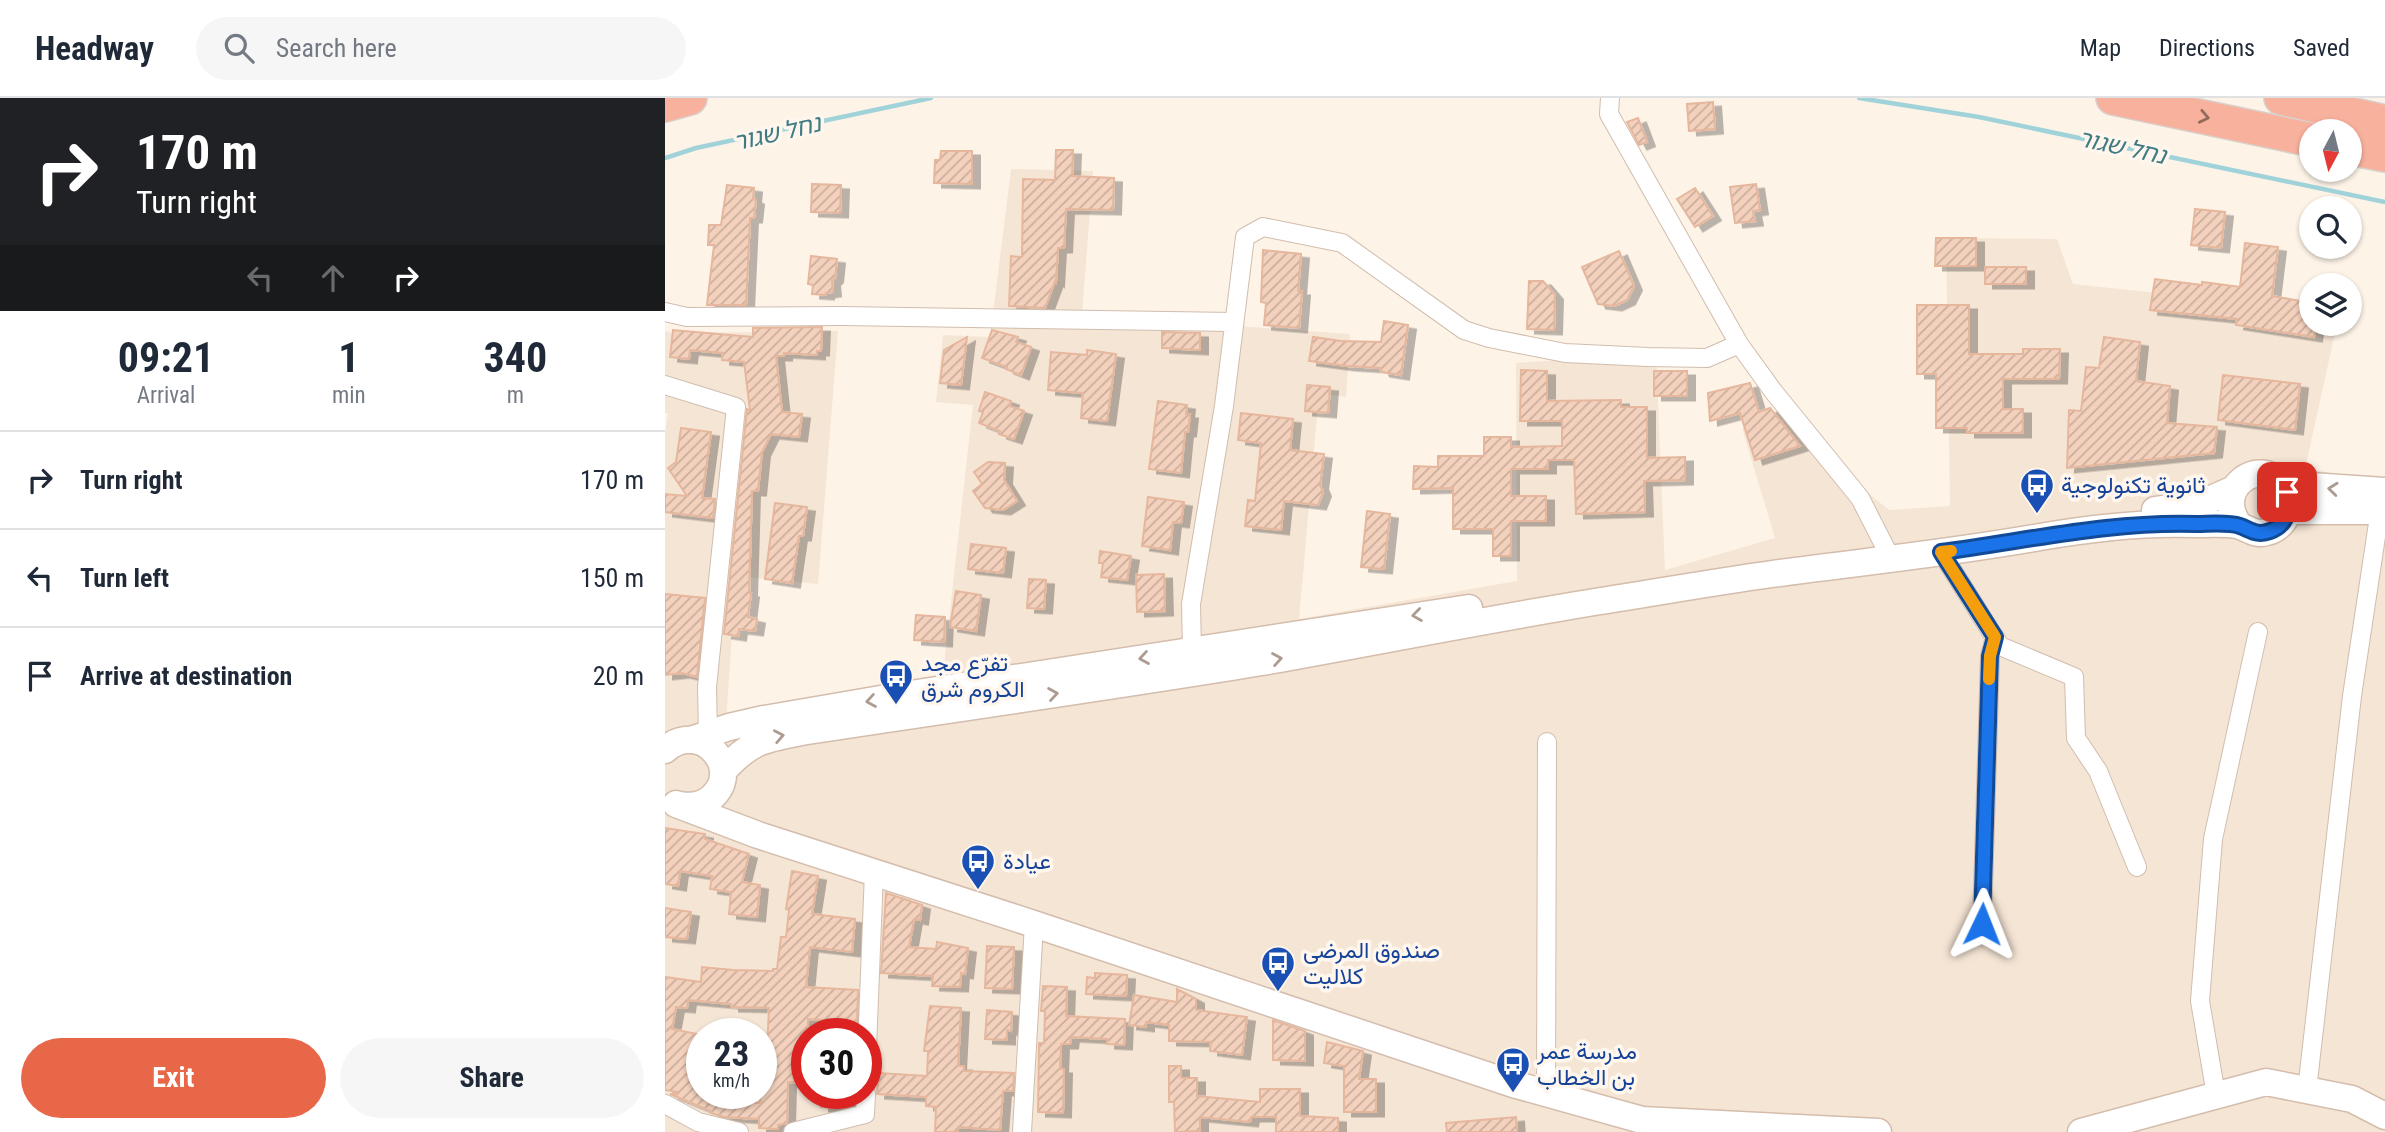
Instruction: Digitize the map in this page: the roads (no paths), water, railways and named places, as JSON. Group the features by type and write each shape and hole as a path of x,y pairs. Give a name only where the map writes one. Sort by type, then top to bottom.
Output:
{"highway":[{"path":"665,105 690,98"},
{"path":"2113,98 2299,137"},
{"path":"2281,98 2385,122"},
{"path":"2363,151 2385,155"}],"street":[{"path":"1610,98 1609,114 1739,344 1773,391 1860,498 1886,549"},
{"path":"1192,650 1191,604 1224,406 1245,237 1263,227 1342,243 1464,330 1489,338 1565,353 1647,357 1707,358 1739,344"},
{"path":"665,312 687,317 842,316 1234,322"},
{"path":"665,386 736,407 707,687 681,742"},
{"path":"670,800 687,806 709,800 721,778 750,745 765,739 807,731 1242,665 1624,597 2089,529 2169,523 2239,525 2257,533 2268,532 2277,528 2288,511 2289,501 2282,484 2275,478 2256,474 2240,481 2234,489 2230,507 2239,525"},
{"path":"2282,484 2347,490 2383,504"},
{"path":"681,742 764,719 1412,616 1995,535 2071,520 2202,503 2234,489"},
{"path":"2288,511 2383,504"},
{"path":"2307,1090 2352,696 2383,504"},
{"path":"1941,552 2000,646 2074,677 2076,738 2098,771 2137,867"},
{"path":"2216,1095 2200,1002 2213,839 2258,632"},
{"path":"1982,924 1990,656 1995,637"},
{"path":"681,742 706,744 715,751 728,803 737,816 758,835"},
{"path":"1546,742 1546,1093"},
{"path":"670,800 758,835 1641,1126 1878,1132"},
{"path":"868,1018 874,872"},
{"path":"1022,1132 1034,924"},
{"path":"2081,1132 2266,1082 2352,1100 2385,1116"},
{"path":"665,1104 698,1122 739,1132"},
{"path":"793,1132 865,1114 865,1109"}],"waterway":[{"name":"נחל שגור","path":"665,158 696,148 931,98"},
{"name":"נחל שגור","path":"1859,98 1979,117 2385,202"}],"place":[{"name":"ثانوية تكنولوجية","path":"2037,515"},
{"name":"تفرّع مجد الكروم شرق","path":"896,706"},
{"name":"عيادة","path":"978,891"},
{"name":"صندوق المرضى كلاليت","path":"1278,993"},
{"name":"مدرسة عمر بن الخطاب","path":"1513,1094"}]}
